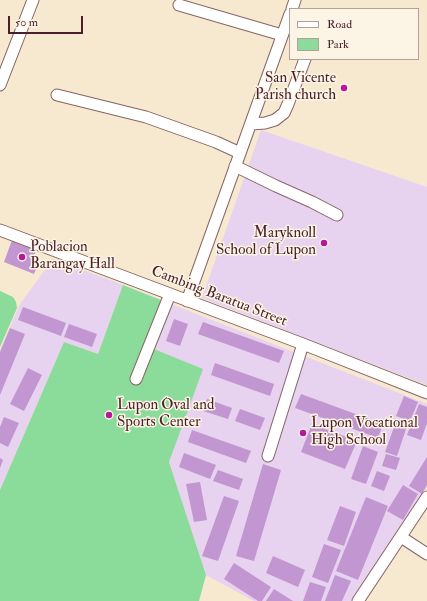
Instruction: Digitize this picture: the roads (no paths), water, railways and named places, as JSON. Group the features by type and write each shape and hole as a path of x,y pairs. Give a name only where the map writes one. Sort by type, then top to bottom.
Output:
{"street":[{"path":"0,85 4,63 33,0"},
{"path":"179,5 282,35"},
{"path":"187,300 282,35 289,19"},
{"path":"250,124 265,123 275,120 284,113 305,60"},
{"path":"57,95 146,117 216,142 240,153"},
{"path":"235,166 337,215"},
{"name":"Cambing Baratua Street","path":"0,230 303,344 427,393"},
{"path":"136,379 170,294"},
{"path":"268,456 303,344"},
{"path":"358,601 427,497"},
{"path":"400,537 427,554"}],"place":[{"name":"San Vicente Parish church","path":"344,88"},
{"name":"Maryknoll School of Lupon","path":"324,243"},
{"name":"Poblacion Barangay Hall","path":"22,257"},
{"name":"Lupon Oval and Sports Center","path":"109,415"},
{"name":"Lupon Vocational High School","path":"303,433"}]}
